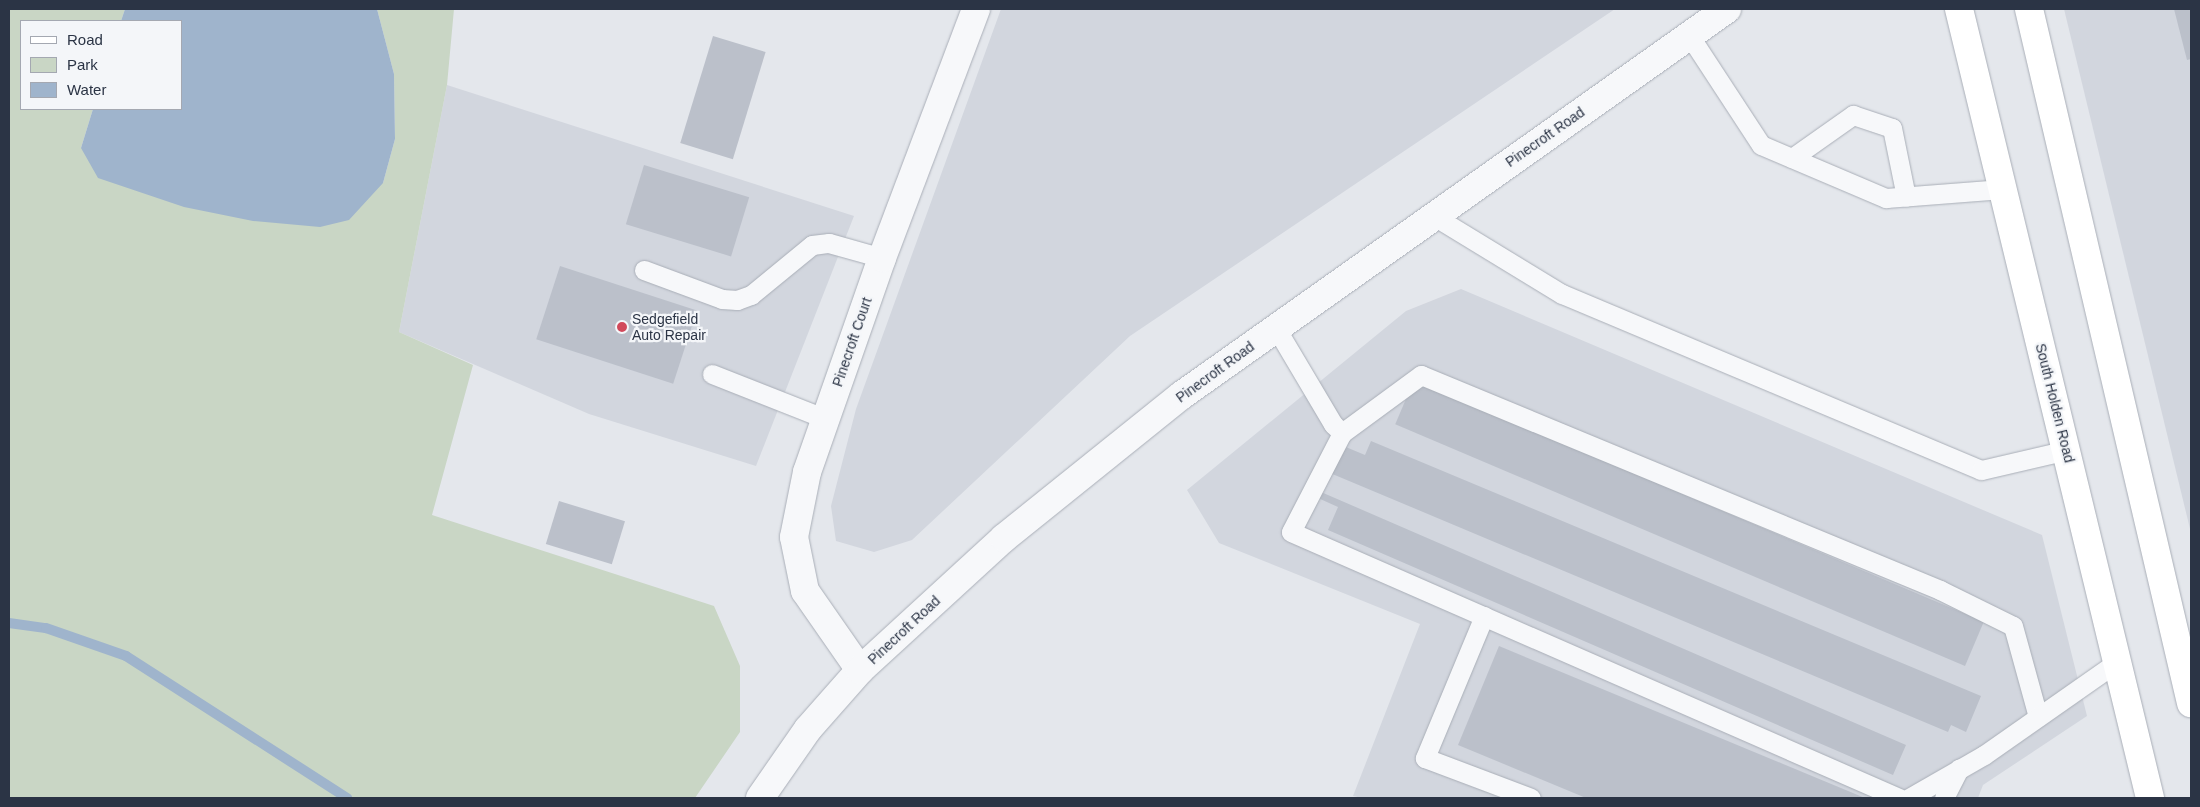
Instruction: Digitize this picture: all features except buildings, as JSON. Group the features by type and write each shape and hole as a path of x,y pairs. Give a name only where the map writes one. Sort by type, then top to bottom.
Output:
{"main road":[{"name":"South Holden Road","path":"1959,9 2150,798"},
{"path":"2029,9 2191,703"}],"street":[{"name":"Pinecroft Court","path":"860,670 805,591 794,537 807,472 882,258 976,9"},
{"name":"Pinecroft Road","path":"760,798 808,729 860,670 1004,538 1182,395 1727,9"}],"lane":[{"path":"1689,36 1761,145 1886,198 2003,189"},
{"path":"1792,158 1853,115 1892,128 1906,197"},
{"path":"1434,216 1562,294 1981,470 2067,450"},
{"path":"644,270 722,298 737,300 751,295 812,245 830,243 882,258"},
{"path":"1276,328 1333,424 1342,433"},
{"path":"712,374 826,418"},
{"path":"1900,798 1291,532 1342,433 1421,375 1940,590 2013,626 2038,717"},
{"path":"1484,616 1425,758 1531,798"},
{"path":"1909,798 1959,770 2118,661"},
{"path":"1944,798 1959,770"}],"shaded area":[{"path":"1001,9 1615,9 1130,336 912,540 874,552 836,541 831,506 856,409"},
{"path":"2064,9 2191,9 2191,533"},
{"path":"447,85 854,216 756,466 589,414 399,332"},
{"path":"1461,289 2042,535 2087,716 1983,785 1978,798 1362,798 1353,796 1420,624 1219,543 1187,490 1406,311"}],"green space":[{"path":"9,9 125,9 121,20 20,20 20,110 93,110 81,148 383,183 395,139 394,74 377,9 454,9 447,85 399,332 473,365 432,515 714,606 740,666 740,732 695,798 9,798"}],"water":[{"path":"125,9 377,9 394,74 395,139 383,183 349,220 320,227 253,221 184,207 98,178 81,148 93,110 182,110 182,20 121,20"}],"waterway":[{"path":"9,623 46,628 126,656 347,798"}],"place":[{"name":"Sedgefield Auto Repair","path":"622,327"}]}
